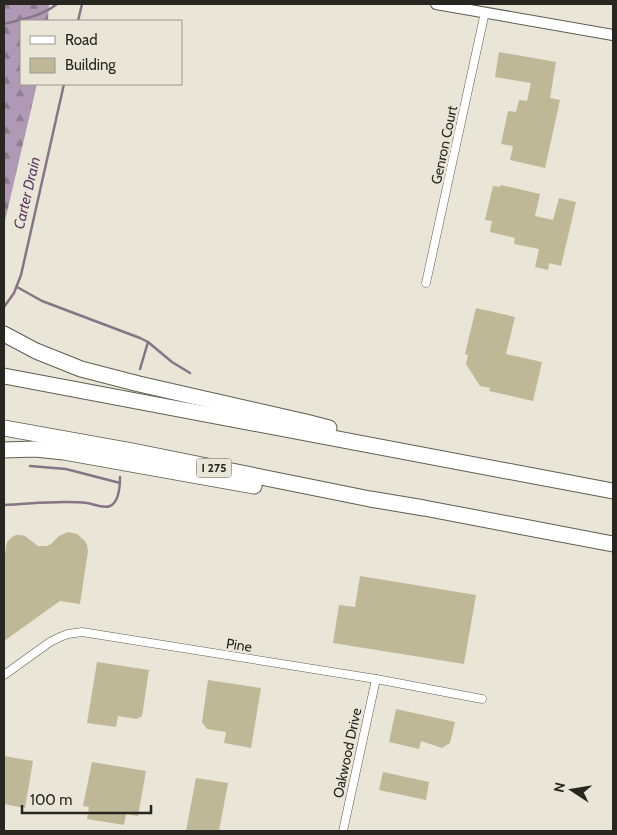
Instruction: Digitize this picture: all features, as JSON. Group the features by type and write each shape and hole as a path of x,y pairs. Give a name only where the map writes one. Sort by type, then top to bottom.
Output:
{"highway":[{"path":"4,334 36,351 81,369 306,422 335,430 354,442"},
{"path":"4,376 613,491"},
{"name":"I 275","path":"4,428 613,544"},
{"path":"4,450 35,449 64,452 267,489 320,497 370,499"}],"street":[{"path":"436,4 613,35"},
{"name":"Genron Court","path":"426,283 485,12"},
{"name":"Pine","path":"4,675 60,637 82,632 376,679 482,699"},
{"name":"Oakwood Drive","path":"342,831 376,679"}],"green space":[{"path":"4,4 49,4 48,20 20,20 20,85 37,85 4,225"}],"building":[{"path":"499,52 556,62 550,98 560,100 545,168 510,160 513,146 501,144 508,111 516,112 519,100 527,101 531,83 495,77"},
{"path":"501,185 540,194 535,216 553,220 559,198 576,202 561,266 549,263 548,270 535,267 539,249 514,244 515,238 490,232 492,221 485,220 493,186 500,187"},
{"path":"476,308 515,317 506,354 542,362 533,401 489,391 490,388 480,386 466,364 468,355 465,354"},
{"path":"68,532 77,534 85,541 88,551 80,604 60,601 4,641 4,560 7,542 12,537 20,535 25,536 38,546 47,546 59,536"},
{"path":"360,576 476,595 464,664 333,643 339,605 355,607"},
{"path":"97,662 149,670 142,716 137,719 118,716 116,727 87,723"},
{"path":"208,680 261,688 251,748 224,743 226,732 207,729 202,722"},
{"path":"396,709 455,722 450,743 442,748 421,741 419,749 389,742"},
{"path":"4,756 33,761 25,808 4,804"},
{"path":"92,762 146,771 138,816 126,814 124,825 87,819 89,807 83,806"},
{"path":"383,772 429,782 426,800 379,790"},
{"path":"196,778 228,783 219,831 186,831"}],"waterway":[{"path":"21,20 39,14 57,4"},
{"name":"Carter Drain","path":"78,20 82,4"},
{"path":"4,24 20,20"},
{"name":"Carter Drain","path":"4,307 14,293 21,275 64,85"},
{"name":"Carter Drain","path":"17,287 42,301 140,338 190,373"},
{"name":"Carter Drain","path":"140,369 148,342"},
{"path":"30,466 66,469 120,483"},
{"name":"Carter Drain","path":"4,505 66,502 87,503 107,507 113,504 117,497 120,477"}]}
